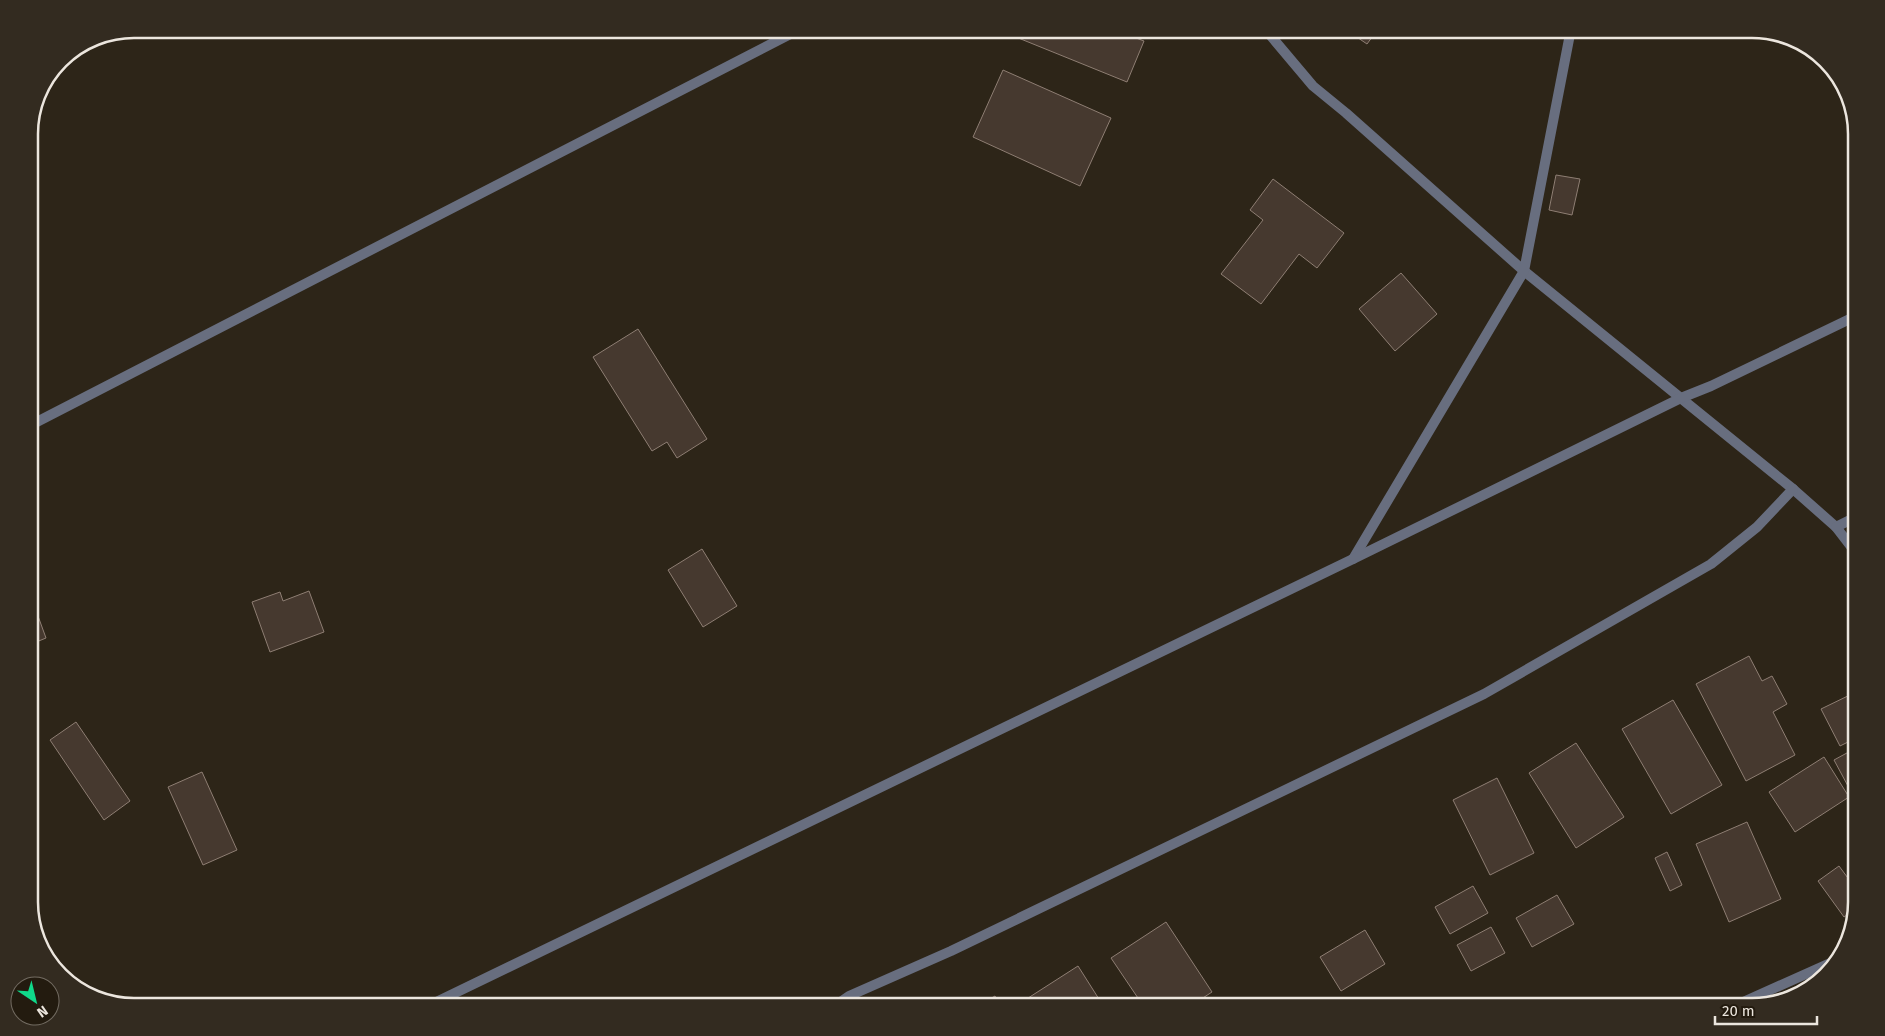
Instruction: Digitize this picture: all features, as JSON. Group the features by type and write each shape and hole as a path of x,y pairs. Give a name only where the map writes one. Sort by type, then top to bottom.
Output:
{"street":[{"path":"38,421 783,38"},
{"path":"1273,38 1313,86 1524,271 1793,489 1836,527 1848,542"},
{"path":"1353,559 1524,271 1569,38"},
{"path":"445,998 1353,559 1681,398 1847,320"},
{"path":"846,998 951,951 1484,694 1711,564 1757,527 1793,489"},
{"path":"1836,527 1848,521"},
{"path":"1752,998 1823,966"}],"building":[{"path":"1018,38 1136,38 1144,41 1127,82"},
{"path":"1358,38 1371,38 1367,44"},
{"path":"1003,70 1111,118 1080,186 973,137"},
{"path":"1556,175 1580,179 1572,215 1549,210"},
{"path":"1273,179 1344,233 1317,268 1299,254 1261,304 1221,274 1263,220 1250,210"},
{"path":"1401,273 1437,314 1395,351 1359,309"},
{"path":"638,329 707,439 677,458 667,442 652,451 593,357"},
{"path":"702,549 737,606 703,627 668,570"},
{"path":"309,591 324,632 270,652 252,602 280,592 283,601"},
{"path":"38,616 46,638 38,641"},
{"path":"1749,656 1762,681 1772,676 1787,704 1773,712 1795,755 1746,781 1696,684"},
{"path":"1848,696 1848,742 1840,746 1821,709"},
{"path":"1673,700 1722,785 1671,814 1622,729"},
{"path":"76,722 130,801 104,820 50,740"},
{"path":"1576,743 1624,817 1576,848 1529,773"},
{"path":"1848,752 1848,786 1834,760"},
{"path":"1824,757 1848,798 1795,832 1769,792"},
{"path":"202,772 237,850 203,865 168,787"},
{"path":"1497,778 1534,853 1490,875 1453,800"},
{"path":"1747,822 1781,899 1729,922 1696,844"},
{"path":"1667,852 1682,885 1670,891 1655,858"},
{"path":"1839,866 1848,878 1847,915 1844,917 1818,881"},
{"path":"1473,886 1488,913 1450,934 1435,907"},
{"path":"1557,895 1574,924 1532,947 1516,918"},
{"path":"1166,922 1212,992 1203,998 1138,998 1111,958"},
{"path":"1491,927 1505,953 1471,971 1457,945"},
{"path":"1365,930 1385,964 1341,991 1320,957"},
{"path":"1078,966 1098,998 1028,998"}]}
